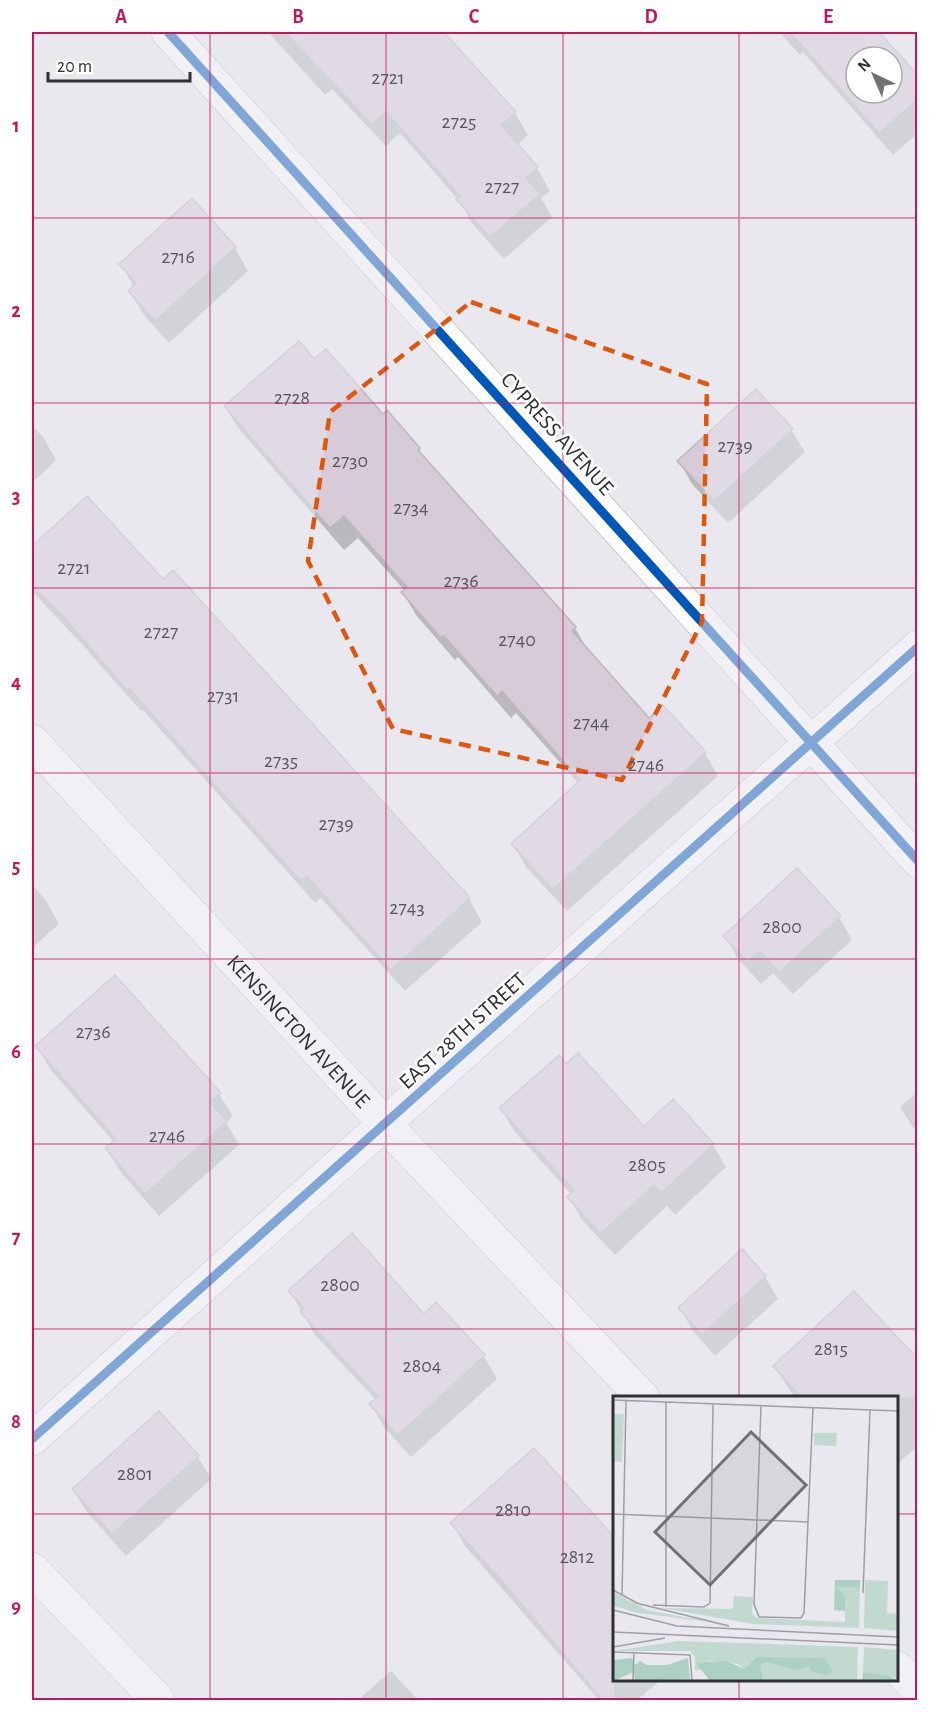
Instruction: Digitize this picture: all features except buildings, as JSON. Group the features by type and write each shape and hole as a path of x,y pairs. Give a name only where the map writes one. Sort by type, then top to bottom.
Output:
{"street":[{"name":"CYPRESS AVENUE","path":"168,32 918,861"},
{"name":"EAST 28TH STREET","path":"32,1439 386,1125 918,647"},
{"name":"KENSINGTON AVENUE","path":"32,741 386,1125 641,1396"},
{"path":"32,1569 158,1701"},
{"path":"898,1668 918,1690"}],"highlighted area":[{"path":"471,302 707,384 702,622 622,780 393,729 308,561 330,412"}],"cycle path":[{"path":"168,32 918,861"},
{"path":"32,1439 918,647"}]}
